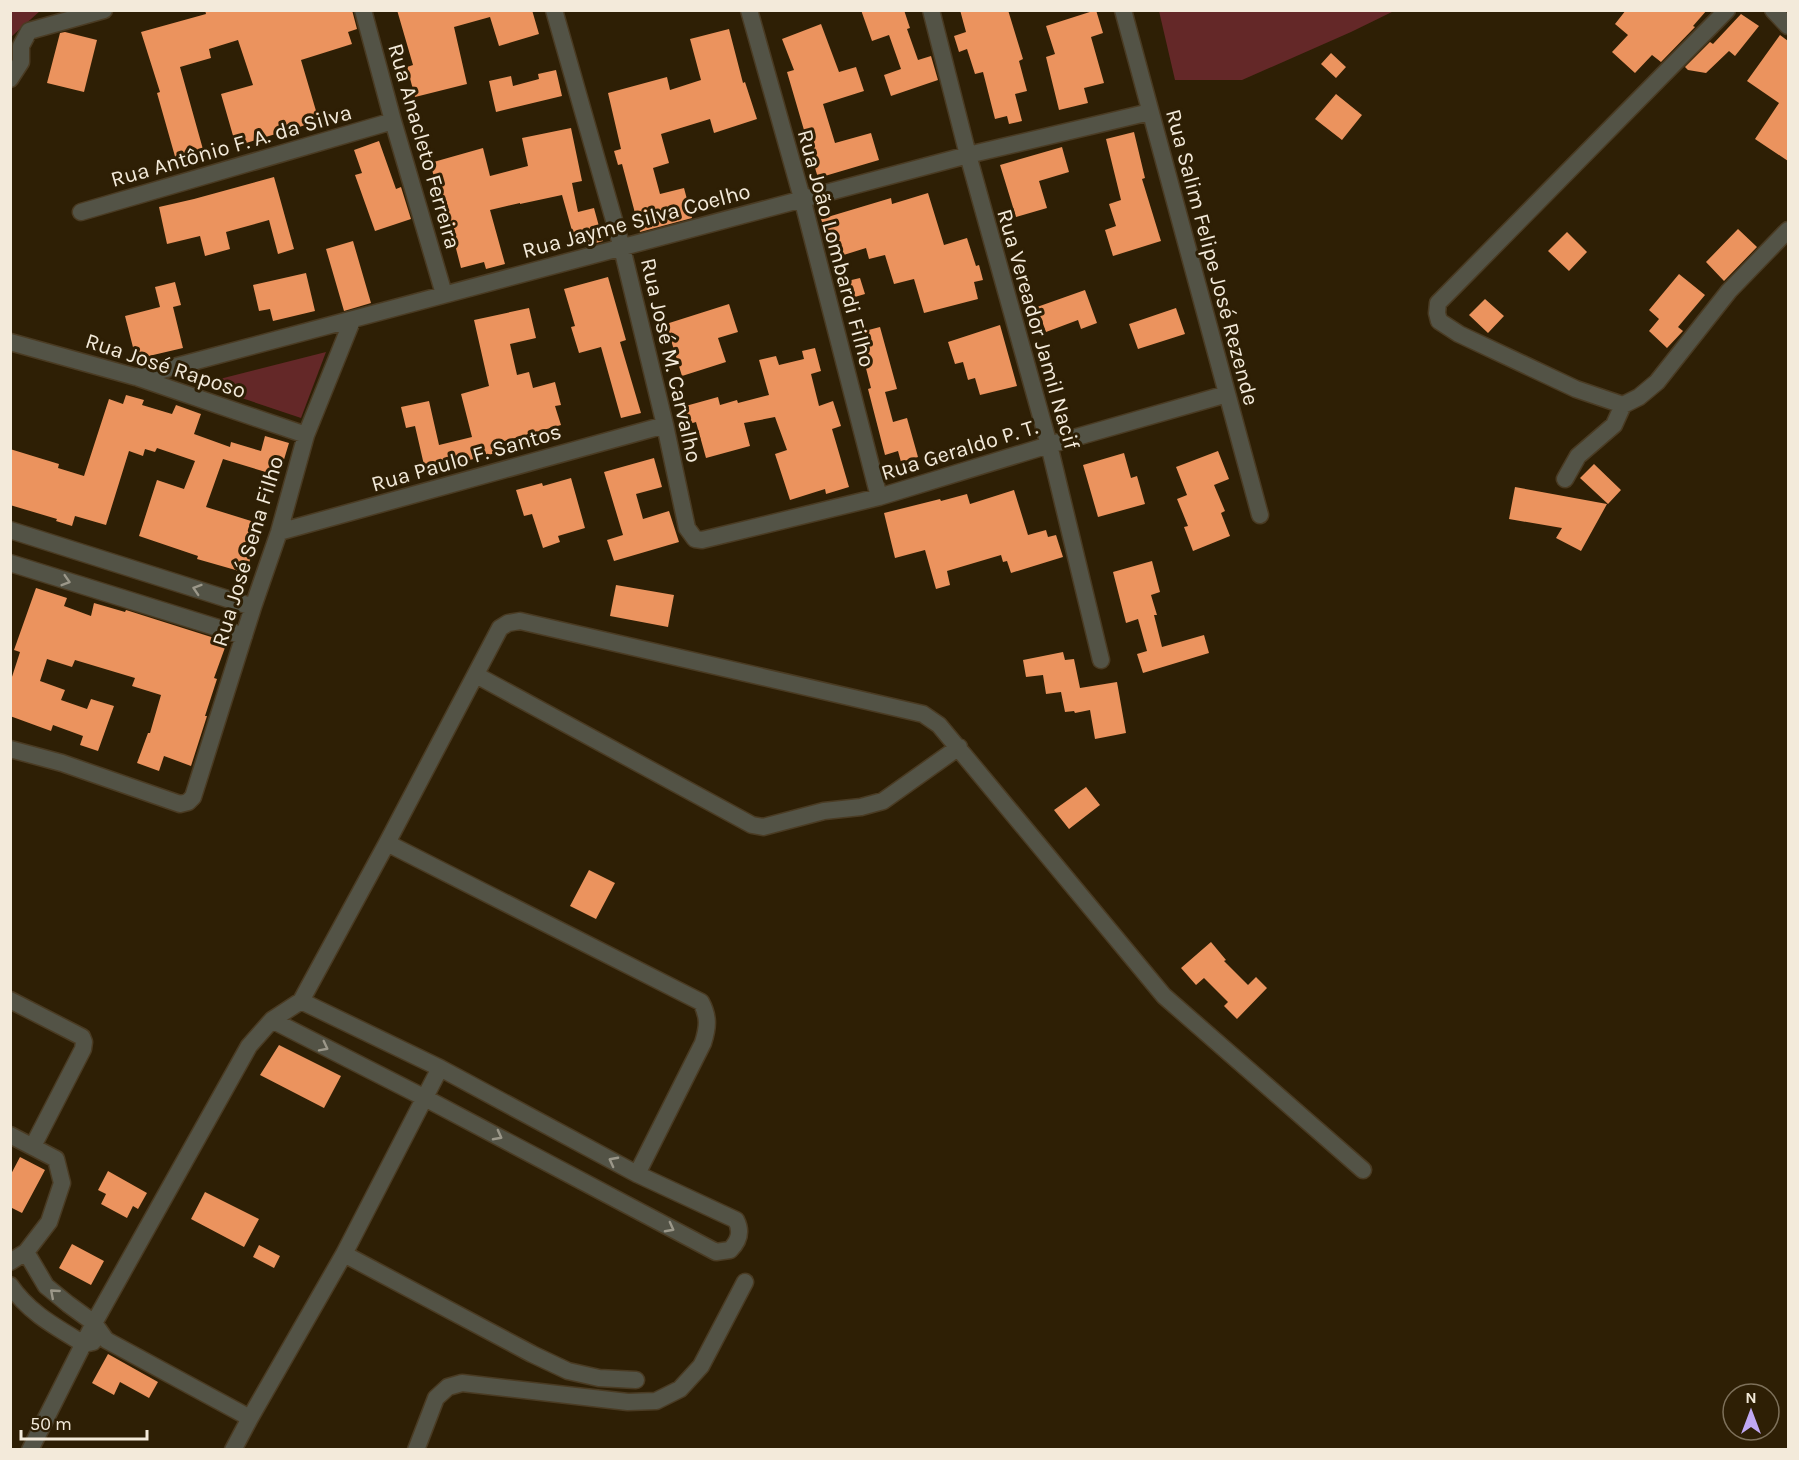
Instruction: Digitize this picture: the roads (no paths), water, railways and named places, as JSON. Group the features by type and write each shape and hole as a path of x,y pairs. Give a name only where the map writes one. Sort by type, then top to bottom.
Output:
{"street":[{"path":"10,79 21,62 21,46 29,31 104,10"},
{"name":"Rua Anacleto Ferreira","path":"363,10 444,294"},
{"name":"Rua José M. Carvalho","path":"554,10 622,248 665,424 687,528 695,539 702,540"},
{"name":"Rua João Lombardi Filho","path":"749,10 802,198 879,497"},
{"name":"Rua Vereador Jamil Nacif","path":"931,10 968,155 1049,446 1101,660"},
{"name":"Rua Salim Felipe José Rezende","path":"1124,10 1260,515"},
{"path":"1623,405 1576,389 1459,334 1439,321 1438,303 1727,10"},
{"name":"Rua Jayme Silva Coelho","path":"136,377 352,321 802,198 968,155 1150,112"},
{"name":"Rua Antônio F. A. da Silva","path":"81,212 393,121"},
{"path":"1565,479 1578,456 1614,425 1623,405 1639,397 1657,382 1729,291 1788,230"},
{"name":"Rua José Sena Filho","path":"10,749 180,804 188,802 193,797 279,532 306,435 352,321"},
{"name":"Rua José Raposo","path":"10,342 136,377 306,435"},
{"name":"Rua Geraldo P. T.","path":"702,540 879,497 1227,394"},
{"name":"Rua Paulo F. Santos","path":"279,532 665,424"},
{"path":"10,530 253,607"},
{"path":"10,564 244,636"},
{"path":"30,1449 94,1323 249,1046 272,1020 301,1001 500,628 508,623 520,621 923,714 939,725 958,747 1164,996 1363,1170"},
{"path":"476,675 752,825 763,827 824,811 861,807 883,801 958,747"},
{"path":"387,843 701,1002 707,1014 708,1026 703,1043 637,1174"},
{"path":"10,1000 82,1037 84,1042 83,1049 33,1146"},
{"path":"272,1020 716,1252 730,1251 735,1245 739,1237 736,1220 637,1174 440,1068 301,1001"},
{"path":"233,1449 344,1254 440,1068"},
{"path":"10,1136 56,1159 62,1183 50,1222 26,1252 10,1262"},
{"path":"26,1252 46,1286 94,1323 106,1340 250,1418"},
{"path":"344,1254 568,1371 599,1378 636,1380"},
{"path":"416,1449 436,1398 448,1387 462,1383 628,1402 656,1401 680,1389 701,1366 745,1282"},
{"path":"10,1286 20,1299 43,1319 84,1344 106,1340"}]}
